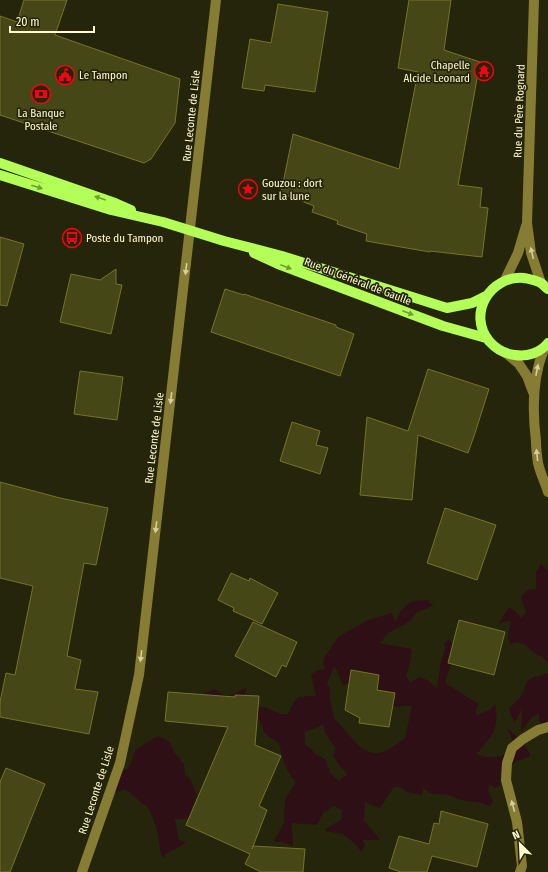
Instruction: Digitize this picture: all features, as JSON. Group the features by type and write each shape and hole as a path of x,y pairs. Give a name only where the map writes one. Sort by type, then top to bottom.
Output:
{"main road":[{"name":"Rue du Général de Gaulle","path":"0,163 115,203 163,222"},
{"name":"Rue du Général de Gaulle","path":"0,175 112,210 163,222 224,241 282,256 447,308 472,303 486,296 494,287 505,280"},
{"name":"Rue du Général de Gaulle","path":"224,241 278,264 444,326 486,338"},
{"path":"505,280 517,278 529,279 544,286"},
{"path":"486,296 482,306 482,328 486,338 499,350 507,354 517,356 527,355 537,352 547,345"}],"street":[{"name":"Rue Leconte de Lisle","path":"82,872 120,763 139,675 216,0"},
{"name":"Rue du Père Rognard","path":"534,0 527,223 531,253 544,286"},
{"name":"Rue du Père Rognard","path":"505,280 518,253 527,223"},
{"path":"547,345 540,359 533,394 534,425 538,462 548,492"},
{"path":"507,354 519,364 527,376 533,394"},
{"path":"520,872 522,866 518,822 506,780 507,763 512,748 538,730 548,727"}],"shaded area":[{"path":"541,564 548,570 548,663 542,657 531,651 526,645 517,642 510,644 508,636 511,621 502,622 498,625 509,607 521,618 526,612 521,597 527,590 536,589 536,572"},
{"path":"428,600 434,605 416,613 410,621 388,633 380,643 412,649 406,676 410,682 420,677 427,680 437,688 441,661 445,650 444,643 449,639 455,649 455,654 446,678 446,684 479,704 476,709 476,715 490,710 495,704 496,719 493,733 477,754 492,757 516,753 515,745 507,728 524,743 531,756 517,761 501,773 500,786 494,788 490,784 488,790 493,801 490,807 479,802 462,800 447,795 432,793 423,788 422,795 407,792 400,787 394,787 380,808 365,802 364,821 380,840 363,840 365,846 361,851 343,834 325,831 327,828 341,820 342,810 334,806 323,813 317,825 292,823 293,846 281,842 274,842 284,823 285,800 296,782 285,764 279,744 265,734 256,713 197,696 215,689 224,695 231,695 247,688 243,699 240,701 267,708 280,714 288,714 298,697 316,696 311,674 325,669 323,664 324,658 338,637 366,621 392,613 395,622 401,610 412,601","holes":["334,666 343,686 350,682 374,685 396,707 412,706 405,738 388,750 380,753 370,752 359,746 334,718 330,699 330,688 327,684","323,725 325,733 336,749 333,755 348,775 339,781 330,773 326,760 314,753 312,749 305,745 305,732"]},
{"path":"548,673 548,733 539,721 539,714 532,717 521,732 522,708 514,722 509,709 522,695 527,681"},
{"path":"158,736 169,741 174,752 184,764 185,775 190,779 197,795 192,808 191,817 185,819 175,819 179,840 186,842 165,854 165,858 161,855 157,829 149,809 125,789 112,793 116,773 127,769 132,761 133,754 138,748"}],"building":[{"path":"24,0 67,0 55,35 180,79 175,123 151,159 144,163 0,115 0,16 17,22"},
{"path":"409,0 451,0 444,50 480,62 458,185 482,188 480,207 488,208 482,257 430,252 366,241 367,234 337,224 338,221 312,212 314,206 281,193 293,134 399,169 418,72 398,68"},
{"path":"278,4 328,12 315,92 265,85 264,91 242,88 250,39 271,43"},
{"path":"0,237 24,244 7,306 0,305"},
{"path":"116,269 116,284 122,285 111,334 60,322 71,274 100,280"},
{"path":"225,289 336,325 336,327 354,334 340,376 211,332"},
{"path":"428,369 489,389 468,453 418,435 412,500 360,495 367,417 408,431"},
{"path":"80,371 123,377 117,420 74,414"},
{"path":"292,422 320,431 316,445 328,448 320,474 280,461"},
{"path":"0,482 60,498 108,508 96,565 84,563 67,656 81,660 75,689 98,692 89,734 0,717 0,702 6,673 15,675 33,586 0,578"},
{"path":"445,508 496,525 477,580 427,563"},
{"path":"231,573 249,581 250,578 278,593 262,624 233,611 234,608 218,600"},
{"path":"459,620 505,632 494,675 448,663"},
{"path":"253,622 297,642 286,667 282,665 276,677 235,656"},
{"path":"351,670 379,675 377,690 395,693 389,727 359,723 360,718 345,710"},
{"path":"168,692 235,697 235,695 259,696 255,745 281,756 259,806 267,810 253,846 305,849 303,872 261,872 245,864 250,854 186,825 228,727 165,721"},
{"path":"6,768 45,784 10,872 0,872 0,782"},
{"path":"441,811 488,824 477,867 432,856 427,872 401,872 389,868 399,836 429,844 434,823 439,824"}],"place":[{"name":"Chapelle Alcide Leonard","path":"484,71"},
{"name":"Le Tampon","path":"65,75"},
{"name":"La Banque Postale","path":"41,94"},
{"name":"Gouzou : dort sur la lune","path":"248,189"},
{"name":"Poste du Tampon","path":"72,238"}]}
